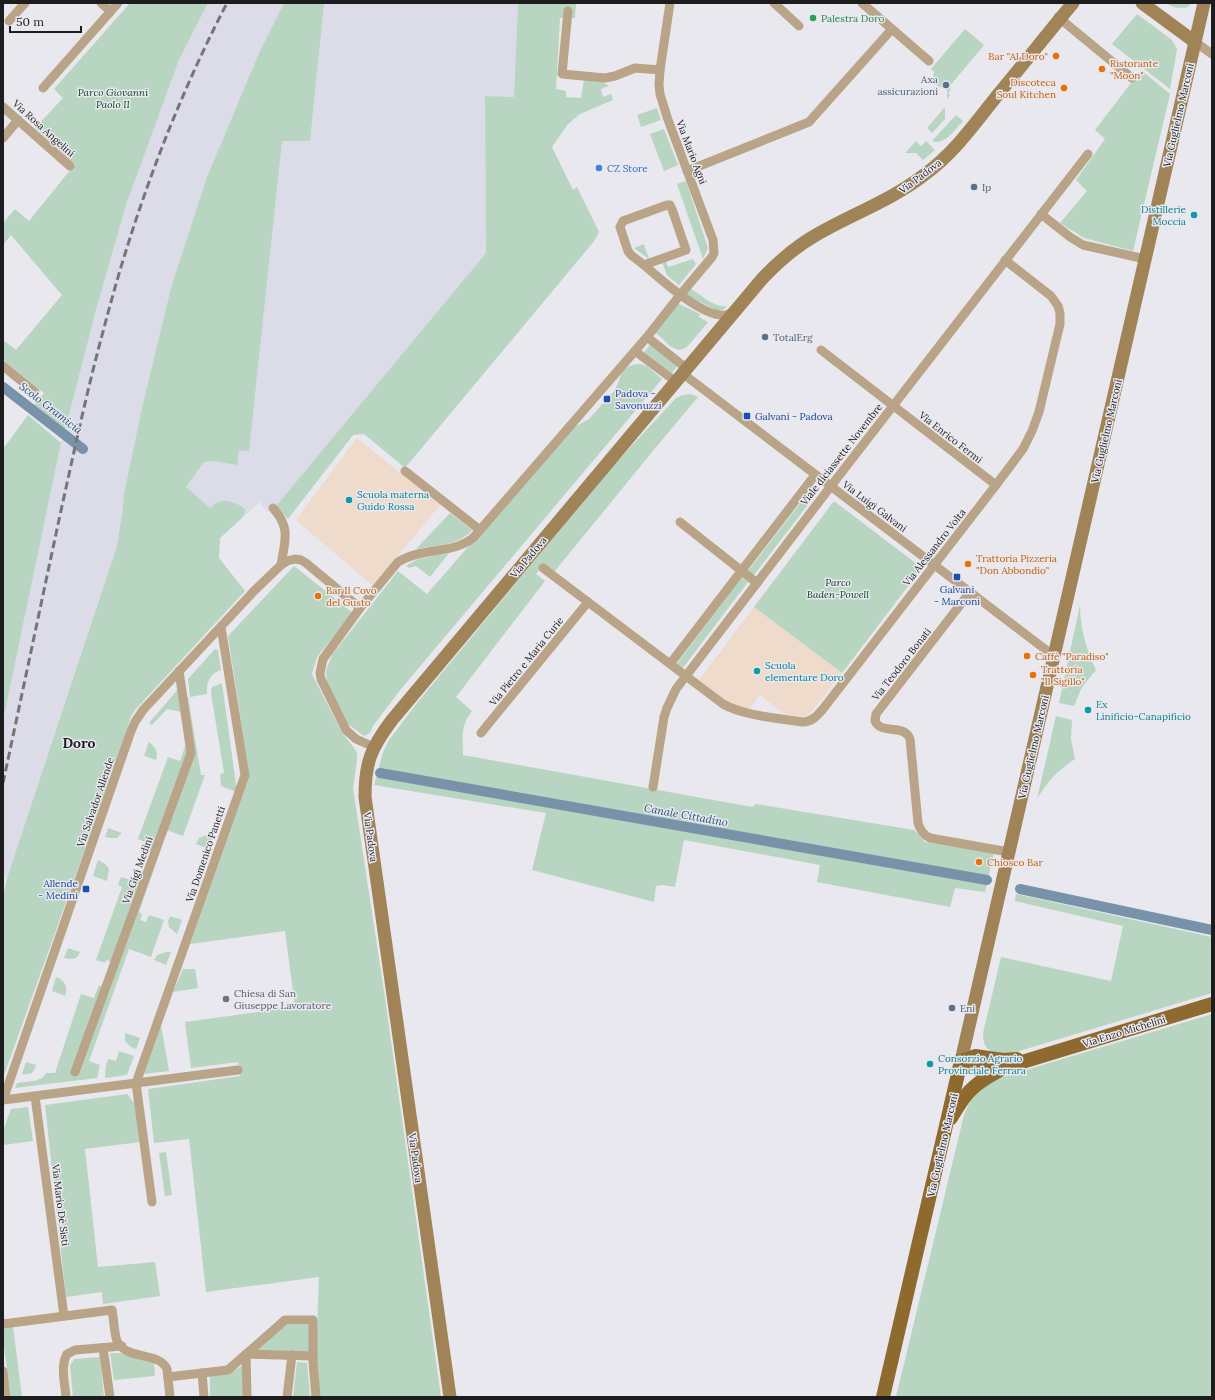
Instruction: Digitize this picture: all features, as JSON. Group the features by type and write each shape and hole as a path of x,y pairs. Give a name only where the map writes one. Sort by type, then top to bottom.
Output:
{"main road":[{"path":"1058,20 1063,3"},
{"name":"Via Padova","path":"450,1397 365,797 365,784 369,758 374,747 392,720 734,311 774,266 817,234 898,193 938,164 963,138 1073,3"},
{"path":"1142,3 1195,42"},
{"name":"Via Guglielmo Marconi","path":"883,1397 1204,3"},
{"name":"Via Enzo Michelini","path":"946,1125 967,1094 982,1081 998,1071 1212,1004"},
{"path":"971,1018 972,1041 974,1048 983,1056"},
{"name":"Via Enzo Michelini","path":"961,1061 969,1057 983,1056 1003,1060 1036,1058"},
{"name":"Via Enzo Michelini","path":"961,1061 976,1069 998,1071"}],"street":[{"path":"9,21 25,3"},
{"path":"101,3 110,11"},
{"path":"43,88 118,3"},
{"name":"Via Mario Agni","path":"670,3 659,86 662,102 713,240 714,253 680,295"},
{"path":"774,3 799,26"},
{"path":"862,3 929,61"},
{"path":"568,11 562,74 605,78 615,76 635,68 660,70"},
{"path":"1058,20 1132,78"},
{"path":"687,171 809,122 892,29"},
{"path":"1195,42 1212,54"},
{"name":"Via Rosa Angelini","path":"3,107 70,166"},
{"path":"3,138 18,120"},
{"name":"Viale diciassette Novembre","path":"653,788 662,727 667,708 676,690 893,405 1088,154"},
{"path":"642,264 646,265 686,250 670,205 623,221 620,224 620,229 629,252 642,264 680,295 714,314 727,315 734,311"},
{"path":"1041,214 1070,238 1082,245 1145,259"},
{"name":"Via Alessandro Volta","path":"686,676 731,709 809,722 823,709 996,485 1023,449 1032,430 1039,412 1060,324 1060,313 1055,300 1005,260"},
{"path":"374,747 356,739 346,730 324,686 320,673 324,659 360,608 398,562 404,558 420,553 460,546 473,538 647,337 680,295"},
{"path":"647,337 681,374"},
{"name":"Via Enrico Fermi","path":"821,350 996,485"},
{"path":"635,351 681,374"},
{"path":"3,366 35,392"},
{"name":"Via Luigi Galvani","path":"681,374 1054,656"},
{"path":"405,471 480,530"},
{"name":"Viale diciassette Novembre","path":"670,664 815,474"},
{"path":"273,508 284,522 285,527 284,563 295,559 301,560 360,608"},
{"path":"680,522 757,583"},
{"name":"Via Salvador Allende","path":"3,1100 131,731 143,710 254,591 284,563"},
{"path":"543,568 686,676"},
{"name":"Via Teodoro Bonati","path":"970,592 876,714 875,721 876,724 880,726 902,731 909,735 918,823 919,828 925,835 930,838 1009,852"},
{"name":"Via Pietro e Maria Curie","path":"481,733 588,602"},
{"name":"Via Domenico Panetti","path":"136,1083 245,775 221,627"},
{"name":"Via Gigi Medini","path":"75,1072 191,753 179,672"},
{"path":"3,1100 238,1070"},
{"path":"136,1083 152,1202"},
{"name":"Via Mario Dè Sisti","path":"35,1096 64,1316"},
{"path":"3,1324 112,1310 116,1337 122,1346 133,1353 162,1362 167,1369 170,1397"},
{"path":"168,1377 228,1370 284,1320 313,1320 313,1356 316,1397"},
{"path":"66,1397 63,1369 67,1354 75,1350 122,1346"},
{"path":"103,1348 110,1397"},
{"path":"246,1354 313,1356"},
{"path":"246,1354 247,1397"},
{"path":"287,1397 292,1355"},
{"path":"3,1371 6,1397"},
{"path":"202,1373 204,1397"}],"shaded area":[{"path":"208,3 518,3 514,97 485,96 486,253 276,506 267,512 260,502 195,560 117,546 7,878 3,877 3,721 61,443 96,310 126,205 179,60"},
{"path":"357,438 440,505 373,586 296,520"},
{"path":"754,607 842,673 809,715 800,717 784,714 760,695 749,710 731,705 699,680"}],"green space":[{"name":"Parco Giovanni Paolo II","path":"130,3 208,3 179,60 126,205 96,310 65,430 34,405 44,393 3,360 3,340 16,350 62,295 11,235 3,245 3,223 15,209 29,221 75,164 35,128 63,98 54,89"},
{"path":"284,3 324,3 310,141 282,141 249,451 239,450 237,465 215,461 204,462 186,487 210,508 217,502 229,501 246,510 242,518 220,538 219,558 245,591 131,716 115,766 3,1078 3,897 7,878 117,546 124,494 142,408 171,288 207,177 260,51"},
{"path":"518,3 576,3 575,18 560,18 556,89 566,91 566,97 581,98 584,80 603,82 609,86 601,89 603,97 611,94 613,100 580,114 568,124 552,147 573,190 577,187 599,232 595,240 405,468 364,434 353,435 288,519 276,506 486,253 485,96 514,97"},
{"path":"1166,3 1191,3 1188,7 1180,8"},
{"path":"1137,14 1172,40 1177,49 1170,89 1112,44"},
{"path":"965,29 984,45 949,87 951,89 948,93 950,95 947,99 947,90 932,83 934,72 931,69"},
{"path":"1141,70 1170,94 1133,251 1084,238 1060,223 1087,191 1076,180 1105,139 1095,130"},
{"path":"945,107 945,119 932,133 927,128"},
{"path":"657,108 661,120 641,127 637,115"},
{"path":"956,115 963,121 953,132 941,141 932,141"},
{"path":"664,129 678,165 664,171 650,134"},
{"path":"916,141 921,146 926,141 935,150 923,160 916,153 905,153"},
{"path":"686,181 708,248 703,259 677,184"},
{"path":"644,244 649,259 634,248"},
{"path":"693,259 696,264 679,285 667,275 662,262 666,261 668,267"},
{"path":"690,288 712,303 727,306 723,310 716,310 684,294"},
{"path":"677,303 700,314 699,317 708,322 688,346 678,350 670,346 654,331"},
{"path":"650,345 677,366 672,373 644,352"},
{"path":"639,364 647,366 662,379 401,689 373,726 370,733 364,736 348,724 327,687 326,671 332,655 398,571 427,594 571,429 589,419 615,390 623,370 632,365"},
{"path":"690,394 698,397 554,572 544,564 536,574 545,581 456,697 472,711 464,727 463,755 752,807 756,804 914,830 925,842 994,853 985,892 955,888 950,907 817,882 820,865 684,840 675,887 662,885 656,886 654,902 532,870 546,813 374,785 383,752 389,740 417,703 612,467 676,398"},
{"path":"28,415 61,443 3,721 3,449"},
{"path":"814,485 820,489 754,575 748,571"},
{"name":"Parco Baden-Powell","path":"834,501 922,568 842,673 754,607"},
{"path":"450,513 472,530 461,539 454,542 416,549"},
{"path":"449,553 430,577 416,566 409,568 406,566 418,559"},
{"path":"294,566 353,613 317,657 312,674 341,731 357,752 353,788 385,998 441,1397 319,1397 316,1357 319,1277 206,1292 189,1139 154,1143 148,1089 240,1076 238,1062 191,1068 185,1022 295,1007 285,931 190,944 249,773 228,636"},
{"path":"742,577 748,582 682,669 676,665"},
{"path":"1080,605 1084,638 1096,670 1082,687 1074,706 1059,703"},
{"path":"215,649 218,650 221,670 217,671 211,676 207,686 207,694 190,697 188,679"},
{"path":"222,683 237,792 221,786 220,774 224,773 211,693 212,687"},
{"path":"179,688 181,698 188,697 201,775 205,775 183,836 166,830 163,843 139,912 142,914 140,920 146,922 149,915 164,920 151,957 129,949 89,1061 100,1065 97,1078 15,1088 17,1083 37,1080 46,1073 55,1073 81,994 94,998 99,985 105,988 111,962 106,960 105,963 96,960 122,887 118,885 121,877 136,882 141,870 147,872 152,852 143,849 145,842 138,839 168,757 180,761 187,741 182,712 167,709 152,725 149,723"},
{"path":"1056,716 1072,720 1071,739 1075,759 1053,777 1037,799"},
{"path":"149,742 156,750 156,760 144,756"},
{"path":"108,828 122,833 117,838 105,837"},
{"path":"206,835 213,836 209,849 196,844 199,838"},
{"path":"98,860 105,864 109,869 107,881 93,876"},
{"path":"1016,894 1212,937 1212,993 1013,1053 1001,1053 988,1049 985,1045 983,1033 1001,957 1111,981 1123,926 1015,901"},
{"path":"170,916 182,920 177,934 169,927 168,921"},
{"path":"68,948 80,952 77,957 74,959 64,958"},
{"path":"171,952 166,965 154,960 157,955"},
{"path":"183,969 195,969 198,988 173,992"},
{"path":"56,977 62,980 65,984 65,996 52,991"},
{"path":"1212,1014 1212,1397 896,1397 964,1115 972,1097 987,1083 1009,1075"},
{"path":"161,1025 169,1071 144,1074"},
{"path":"125,1033 140,1038 136,1049 131,1047 125,1041"},
{"path":"119,1051 134,1056 127,1075 105,1078 108,1059 116,1061"},
{"path":"26,1062 36,1065 31,1073 22,1074"},
{"path":"127,1094 135,1104 140,1142 85,1149 98,1267 155,1262 160,1296 103,1304 102,1292 66,1297 45,1105"},
{"path":"28,1107 33,1141 3,1145 3,1131 11,1109"},
{"path":"166,1152 172,1195 165,1196 159,1153"},
{"path":"286,1325 310,1325 310,1353 255,1350"},
{"path":"13,1326 22,1397 11,1397 3,1340 3,1328"},
{"path":"110,1353 120,1353 154,1363 155,1376 114,1380"},
{"path":"100,1357 104,1397 73,1397 70,1366 74,1359"},
{"path":"297,1362 307,1363 310,1397 293,1397"},
{"path":"242,1366 243,1397 210,1397 210,1376 229,1374"}],"waterway":[{"name":"Scolo Gramicia","path":"3,387 83,449"},
{"name":"Canale Cittadino","path":"380,773 987,880"},
{"path":"1020,889 1212,930"}],"railway":[{"path":"3,783 81,421 115,286 156,162 172,121 227,3"}],"place":[{"name":"Palestra Doro","path":"813,18"},
{"name":"Bar \"Al Doro\"","path":"1056,56"},
{"name":"Ristorante \"Moon\"","path":"1102,69"},
{"name":"Axa assicurazioni","path":"946,85"},
{"name":"Discoteca Soul Kitchen","path":"1064,88"},
{"name":"CZ Store","path":"599,168"},
{"name":"Ip","path":"974,187"},
{"name":"Distillerie Moccia","path":"1194,215"},
{"name":"TotalErg","path":"765,337"},
{"name":"Padova - Savonuzzi","path":"607,399"},
{"name":"Galvani - Padova","path":"747,416"},
{"name":"Scuola materna Guido Rossa","path":"349,500"},
{"name":"Trattoria Pizzeria \"Don Abbondio\"","path":"968,564"},
{"name":"Galvani - Marconi","path":"957,577"},
{"name":"Bar Il Covo del Gusto","path":"318,596"},
{"name":"Caffè \"Paradiso\"","path":"1027,656"},
{"name":"Scuola elementare Doro","path":"757,671"},
{"name":"Trattoria \"Il Sigillo\"","path":"1033,675"},
{"name":"Ex Linificio-Canapificio","path":"1088,710"},
{"name":"Chiosco Bar","path":"979,862"},
{"name":"Allende - Medini","path":"86,889"},
{"name":"Chiesa di San Giuseppe Lavoratore","path":"226,999"},
{"name":"Eni","path":"952,1008"},
{"name":"Consorzio Agrario Provinciale Ferrara","path":"930,1064"}],"district":[{"name":"Doro","path":"79,743"}]}
